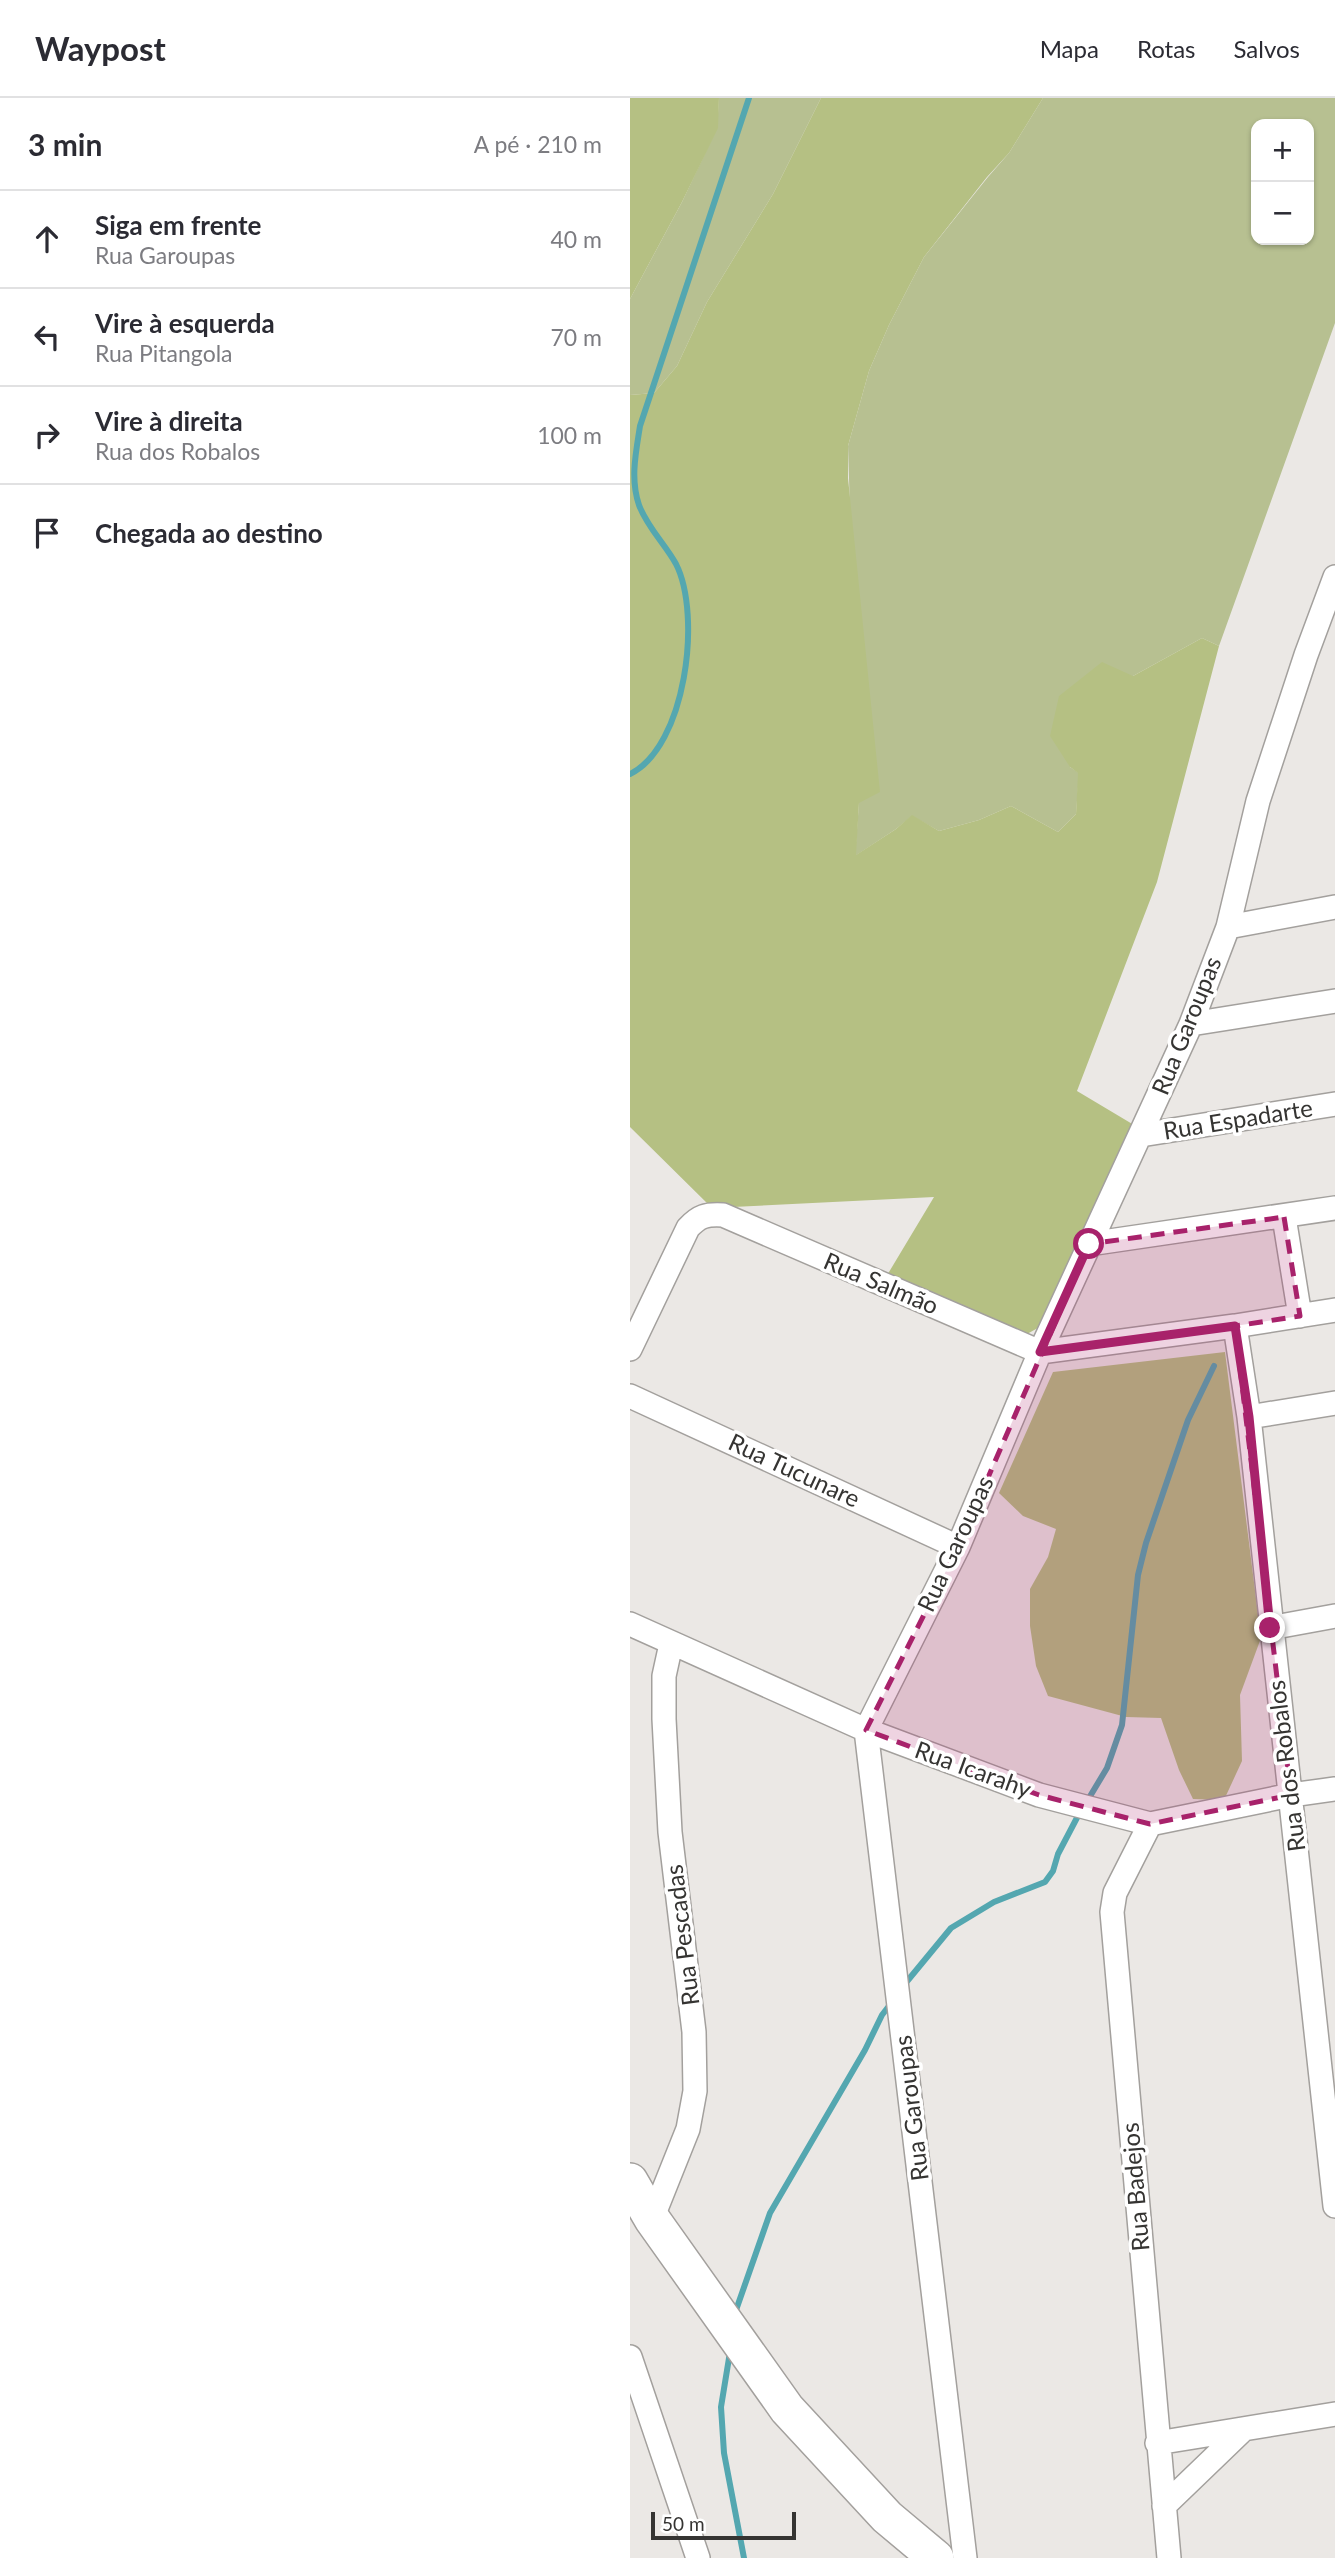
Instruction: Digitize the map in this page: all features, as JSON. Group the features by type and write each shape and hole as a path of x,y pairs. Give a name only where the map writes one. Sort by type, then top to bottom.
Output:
{"main road":[{"path":"630,2181 652,2219 787,2409 887,2517 936,2558"}],"street":[{"name":"Rua Garoupas","path":"965,2558 866,1730 958,1547 1040,1352 1191,1024 1228,927 1258,801 1335,577"},
{"path":"1228,927 1335,907"},
{"path":"1191,1024 1335,1001"},
{"name":"Rua Espadarte","path":"1141,1135 1335,1104"},
{"path":"1089,1244 1335,1208"},
{"name":"Rua Salmão","path":"630,1349 688,1228 698,1218 707,1214 723,1215 1040,1352"},
{"path":"1284,1217 1300,1316"},
{"path":"1040,1352 1300,1316 1334,1317"},
{"name":"Rua dos Robalos","path":"1235,1326 1249,1417 1335,2206"},
{"name":"Rua Tucunare","path":"630,1396 958,1547"},
{"path":"1249,1417 1335,1403"},
{"path":"1270,1628 1335,1616"},
{"name":"Rua Icarahy","path":"630,1624 866,1730 1039,1795 1150,1824 1291,1795 1335,1789"},
{"name":"Rua Pescadas","path":"652,2219 688,2129 695,2091 694,2032 670,1832 664,1676 671,1644"},
{"name":"Rua Badejos","path":"1150,1824 1115,1893 1112,1912 1169,2558"},
{"path":"630,2357 698,2558"},
{"path":"1157,2444 1335,2414"},
{"path":"1164,2505 1244,2429"}],"highlighted area":[{"path":"1284,1217 1300,1316 1235,1326 1291,1795 1150,1824 1039,1795 866,1730 958,1547 1089,1244"}],"green space":[{"path":"630,98 719,98 718,128 630,299"},
{"path":"719,98 821,98 773,194 707,302 677,366 654,393 630,395 630,299 682,202 717,128"},
{"path":"821,98 1043,98 1009,153 924,257 869,371 848,446 848,478 880,792 859,803 856,855 912,815 939,831 979,820 1011,806 1058,832 1076,814 1078,773 1070,767 1050,736 1059,696 1102,662 1133,676 1202,638 1219,646 1157,882 1077,1091 1139,1128 1045,1324 1027,1334 886,1277 934,1197 712,1208 630,1127 630,395 654,393 677,366 707,302 773,194"},
{"path":"1043,98 1335,98 1335,323 1219,646 1202,638 1133,676 1070,767 1079,773 1076,814 1058,832 1011,806 979,820 939,831 912,816 855,856 859,803 848,446 869,371 924,257 1009,153"},
{"path":"1225,1352 1261,1638 1240,1695 1242,1761 1224,1800 1193,1799 1179,1770 1161,1718 1126,1717 1048,1696 1036,1666 1030,1626 1030,1589 1048,1557 1056,1529 1023,1516 999,1493 1053,1372"}],"waterway":[{"path":"630,774 649,759 664,737 676,709 688,646 684,587 676,564 647,521 636,495 635,465 640,426 749,98"},
{"path":"1086,1803 1107,1768 1122,1725 1138,1575 1146,1543 1188,1420 1214,1366"},
{"path":"904,1985 951,1928 994,1902 1045,1882 1053,1871 1058,1854 1080,1812"},
{"path":"735,2313 770,2213 865,2050 882,2015 892,2002"},
{"path":"730,2352 721,2407 724,2453 744,2558"}],"route":[{"path":"1089,1244 1040,1352 1235,1326 1249,1417 1270,1628"}]}
